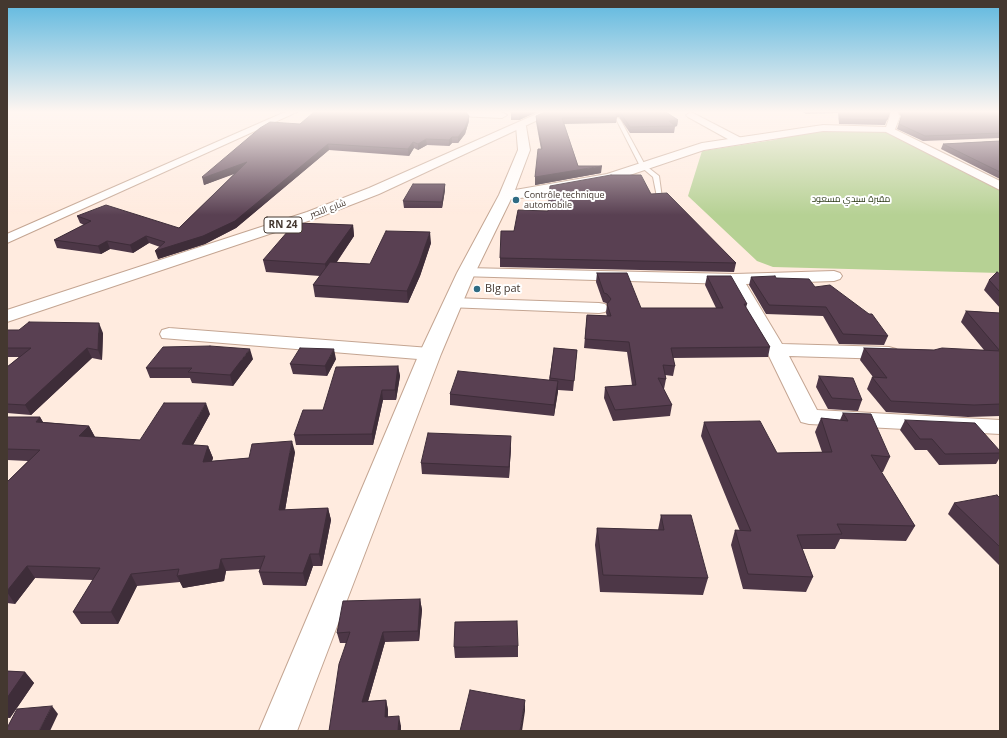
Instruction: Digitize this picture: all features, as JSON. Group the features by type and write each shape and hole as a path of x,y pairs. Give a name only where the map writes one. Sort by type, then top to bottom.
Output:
{"street":[{"path":"7,239 215,146"},
{"name":"شارع النصر","path":"7,316 319,212 374,191 461,146"},
{"path":"278,731 430,354 466,273 506,195 524,150 522,146"},
{"path":"506,195 529,193 610,177 705,146"},
{"path":"920,146 1000,186"},
{"path":"972,172 993,170"},
{"path":"466,273 735,279 834,276"},
{"path":"735,279 776,350 809,417 1000,427"},
{"path":"453,302 599,308"},
{"path":"169,334 430,354"},
{"path":"776,350 906,354"}],"lane":[{"path":"633,146 643,166 656,176 660,197"}],"green space":[{"name":"مقبرة سيدي مسعود","path":"732,146 922,146 1000,186 1000,273 773,267 757,261 688,196 702,151"}],"building":[{"path":"238,146 325,146 235,221 203,236 155,251 165,242 146,236 130,245 107,241 98,246 54,240 91,221 77,216 106,205 179,228 247,162 203,178 202,177"},
{"path":"367,146 410,146 408,149"},
{"path":"542,146 571,146 578,166 602,166 535,177 538,149 542,149"},
{"path":"948,146 1000,146 1000,172"},
{"path":"611,175 641,175 651,194 667,193 736,263 500,258 501,231 514,231 518,210 548,211 550,186"},
{"path":"413,184 445,184 442,202 403,201"},
{"path":"295,223 353,225 325,264 263,260"},
{"path":"386,231 430,232 419,264 407,291 313,285 330,262 370,264"},
{"path":"997,272 1000,274 1000,292 989,280"},
{"path":"597,273 627,273 641,308 723,308 707,276 731,276 747,304 744,304 770,347 671,348 675,366 663,365 666,379 658,378 672,405 615,410 605,387 636,385 629,342 585,339 587,315 611,316 607,304 611,299 604,293"},
{"path":"775,276 776,278 809,279 815,287 830,285 869,314 872,314 888,336 843,334 826,307 769,305 751,277"},
{"path":"966,311 1000,313 1000,351"},
{"path":"29,322 99,323 98,350 87,348 25,405 7,404 7,367 31,348 7,348 7,330 19,330"},
{"path":"210,346 250,349 230,375 188,372 192,368 146,368 163,347"},
{"path":"300,348 334,349 325,366 290,364"},
{"path":"554,348 577,350 574,381 550,378"},
{"path":"864,348 934,350 942,348 1000,351 1000,404 974,405 891,401 872,377 887,378"},
{"path":"398,366 395,390 382,390 372,434 294,435 303,410 323,410 336,367"},
{"path":"458,371 558,381 554,405 450,394"},
{"path":"819,376 853,378 862,400 832,398"},
{"path":"164,403 206,403 182,444 208,446 203,462 249,458 252,444 292,441 279,510 328,508 319,554 310,554 303,573 259,572 265,556 221,559 219,569 177,576 179,569 131,574 111,612 73,612 100,568 27,566 7,591 7,482 40,450 7,449 7,417 40,417 36,422 89,426 79,436 140,440"},
{"path":"843,413 871,414 890,457 871,455 915,526 837,524 842,534 797,535 813,577 748,574 735,530 751,531 704,422 760,421 777,453 832,452 821,418 848,421"},
{"path":"905,420 975,423 1000,451 1000,453 945,454 932,439 920,439"},
{"path":"428,433 511,436 509,467 421,463"},
{"path":"997,495 1000,498 1000,547 954,503"},
{"path":"661,515 691,515 708,578 603,575 597,528 664,530"},
{"path":"420,599 418,631 383,632 362,702 386,700 385,717 399,716 398,731 329,731 339,664 350,632 337,633 343,601"},
{"path":"517,621 518,646 454,647 455,622"},
{"path":"7,671 25,672 7,698"},
{"path":"470,690 525,700 520,731 460,731"},
{"path":"52,706 39,731 7,731 7,728 17,709"}],"place":[{"name":"Contrôle technique automobile","path":"516,200"},
{"name":"Blg pat","path":"477,289"}]}
